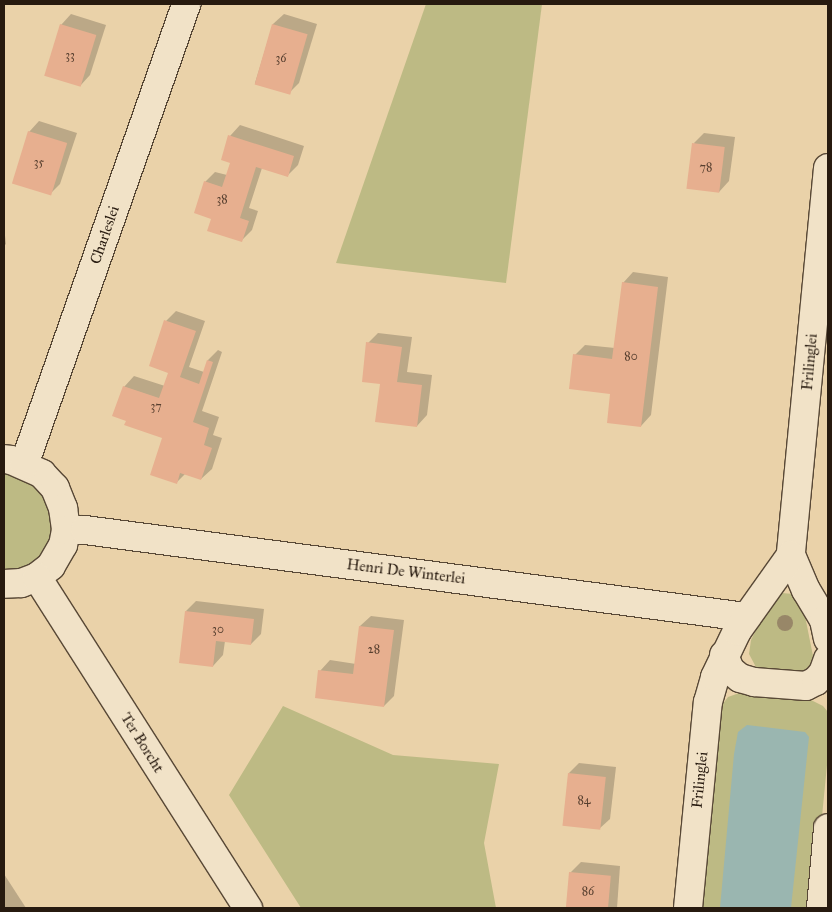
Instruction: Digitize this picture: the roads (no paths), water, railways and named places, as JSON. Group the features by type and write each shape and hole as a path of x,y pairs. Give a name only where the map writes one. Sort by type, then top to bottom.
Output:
{"street":[{"name":"Charleslei","path":"14,462 186,4"},
{"name":"Frilinglei","path":"827,627 806,590 791,555 828,168"},
{"path":"4,584 21,584 37,577 51,566 63,544 66,530 63,508 55,488 42,474 14,462"},
{"name":"Henri De Winterlei","path":"66,530 104,533 746,617"},
{"name":"Frilinglei","path":"688,908 708,702 724,655 746,617 791,555"},
{"name":"Ter Borcht","path":"37,577 248,908"},
{"path":"724,655 730,670 740,678 754,682 806,686 816,681 824,673 828,659"},
{"path":"821,908 828,828"}],"water":[{"path":"747,725 805,732 809,737 791,908 720,908 734,754 738,732"}]}
